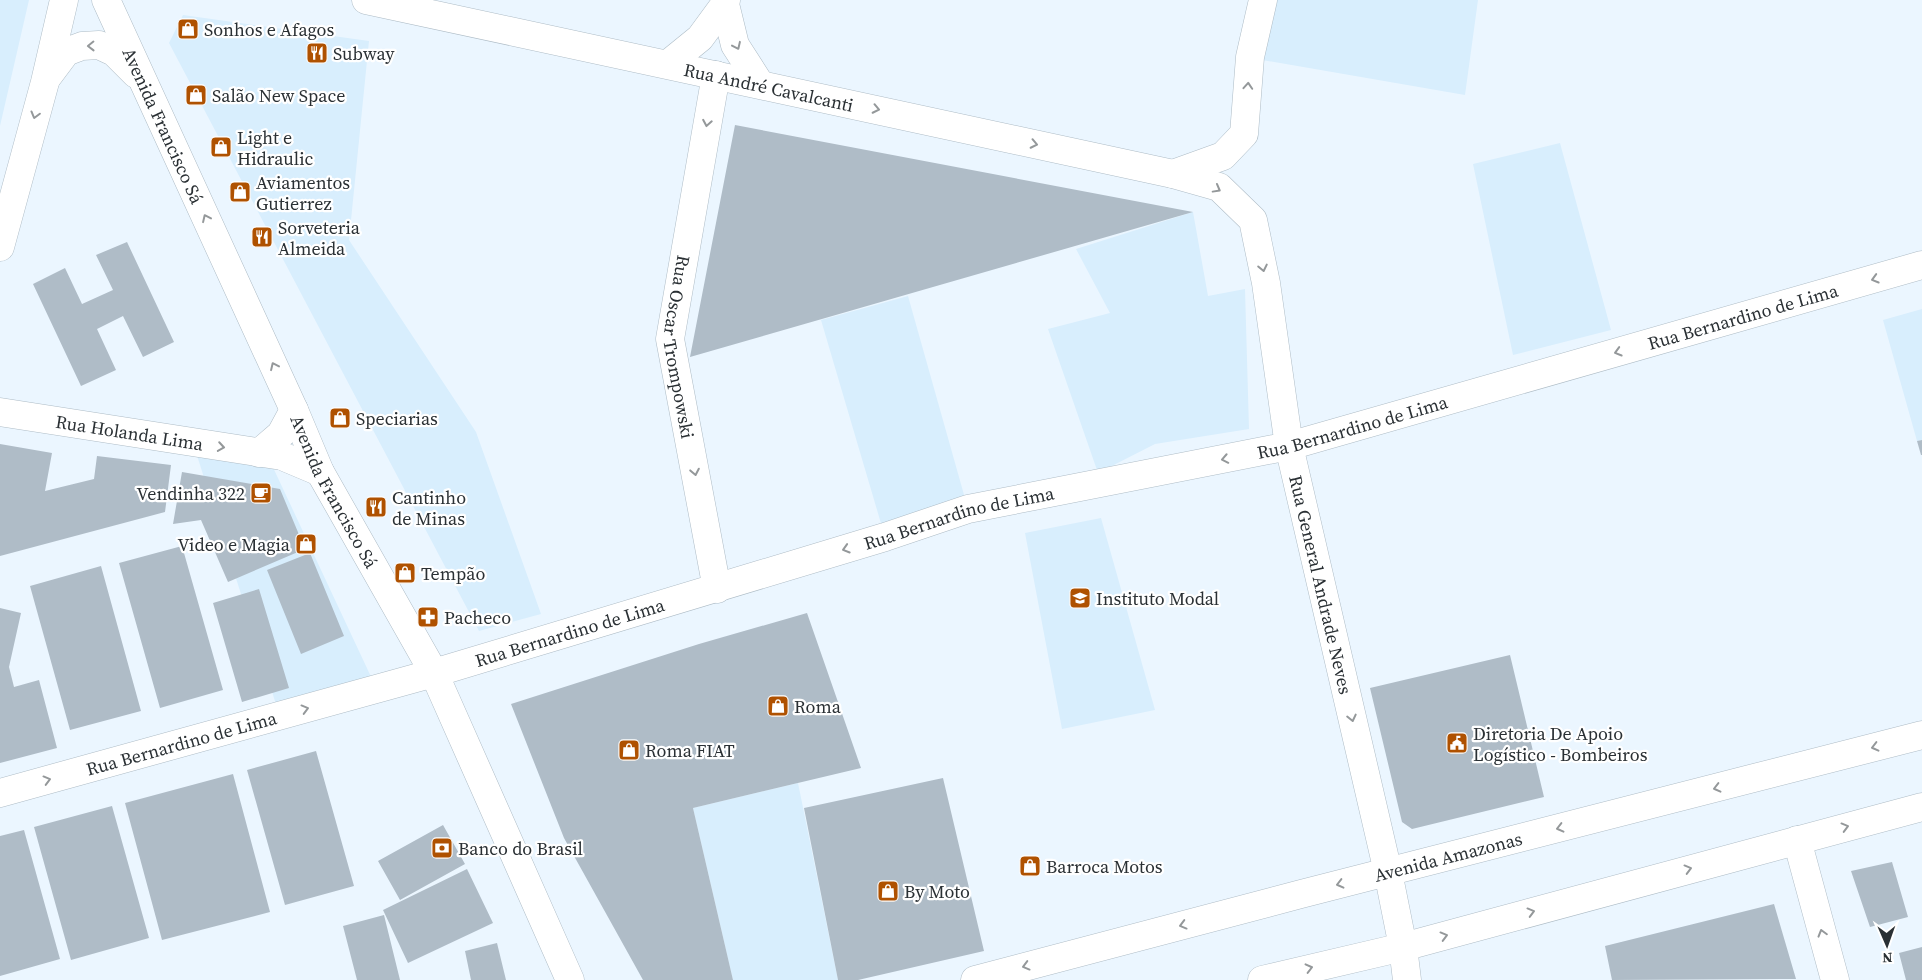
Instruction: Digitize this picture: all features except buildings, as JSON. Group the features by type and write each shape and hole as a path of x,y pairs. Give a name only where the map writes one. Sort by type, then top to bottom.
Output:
{"street":[{"path":"0,247 64,0"},
{"name":"Avenida Francisco Sá","path":"106,0 294,410 320,472 434,673 570,980"},
{"name":"Rua André Cavalcanti","path":"366,0 1173,174 1219,188 1253,220"},
{"path":"1173,174 1223,156 1244,134 1250,57 1263,0"},
{"path":"668,64 700,38 725,2"},
{"path":"725,2 735,45 760,84"},
{"path":"44,82 66,52 82,46 99,45 114,52 144,82"},
{"name":"Rua Oscar Trompowski","path":"716,75 670,339 717,589"},
{"name":"Rua General Andrade Neves","path":"1253,220 1266,283 1289,446 1388,872 1403,947 1407,980"},
{"name":"Rua Bernardino de Lima","path":"0,793 434,673 717,589 968,509 1289,446 1922,265"},
{"path":"259,453 280,434 294,410"},
{"name":"Rua Holanda Lima","path":"0,412 282,456 320,472"},
{"name":"Avenida Amazonas","path":"975,980 1922,735"},
{"path":"1262,980 1403,947 1922,807"},
{"path":"1797,840 1835,980"}],"shaded area":[{"path":"0,0 29,0 0,126"},
{"path":"1263,0 1478,0 1465,95 1251,58"},
{"path":"183,15 369,41 349,240 476,432 541,614 479,631 169,43"},
{"path":"1560,143 1611,330 1513,355 1473,164"},
{"path":"1193,212 1208,296 1245,289 1249,429 1155,444 1098,473 1048,329 1110,313 1076,249"},
{"path":"908,296 968,509 885,537 821,320"},
{"path":"1922,309 1922,440 1917,441 1883,320"},
{"path":"194,446 270,461 373,681 280,717"},
{"name":"Instituto Modal","path":"1101,518 1155,710 1062,729 1025,533"},
{"path":"798,783 838,980 733,980 693,808"}],"place":[{"name":"Sonhos e Afagos","path":"188,29"},
{"name":"Subway","path":"317,53"},
{"name":"Salão New Space","path":"196,95"},
{"name":"Light e Hidraulic","path":"221,147"},
{"name":"Aviamentos Gutierrez","path":"240,192"},
{"name":"Sorveteria Almeida","path":"262,237"},
{"name":"Speciarias","path":"340,418"},
{"name":"Vendinha 322","path":"261,493"},
{"name":"Cantinho de Minas","path":"376,507"},
{"name":"Video e Magia","path":"306,544"},
{"name":"Tempão","path":"405,573"},
{"name":"Instituto Modal","path":"1080,598"},
{"name":"Pacheco","path":"428,617"},
{"name":"Roma","path":"778,706"},
{"name":"Diretoria De Apoio Logístico - Bombeiros","path":"1457,743"},
{"name":"Roma FIAT","path":"629,750"},
{"name":"Banco do Brasil","path":"442,848"},
{"name":"Barroca Motos","path":"1030,866"},
{"name":"By Moto","path":"888,891"}]}
